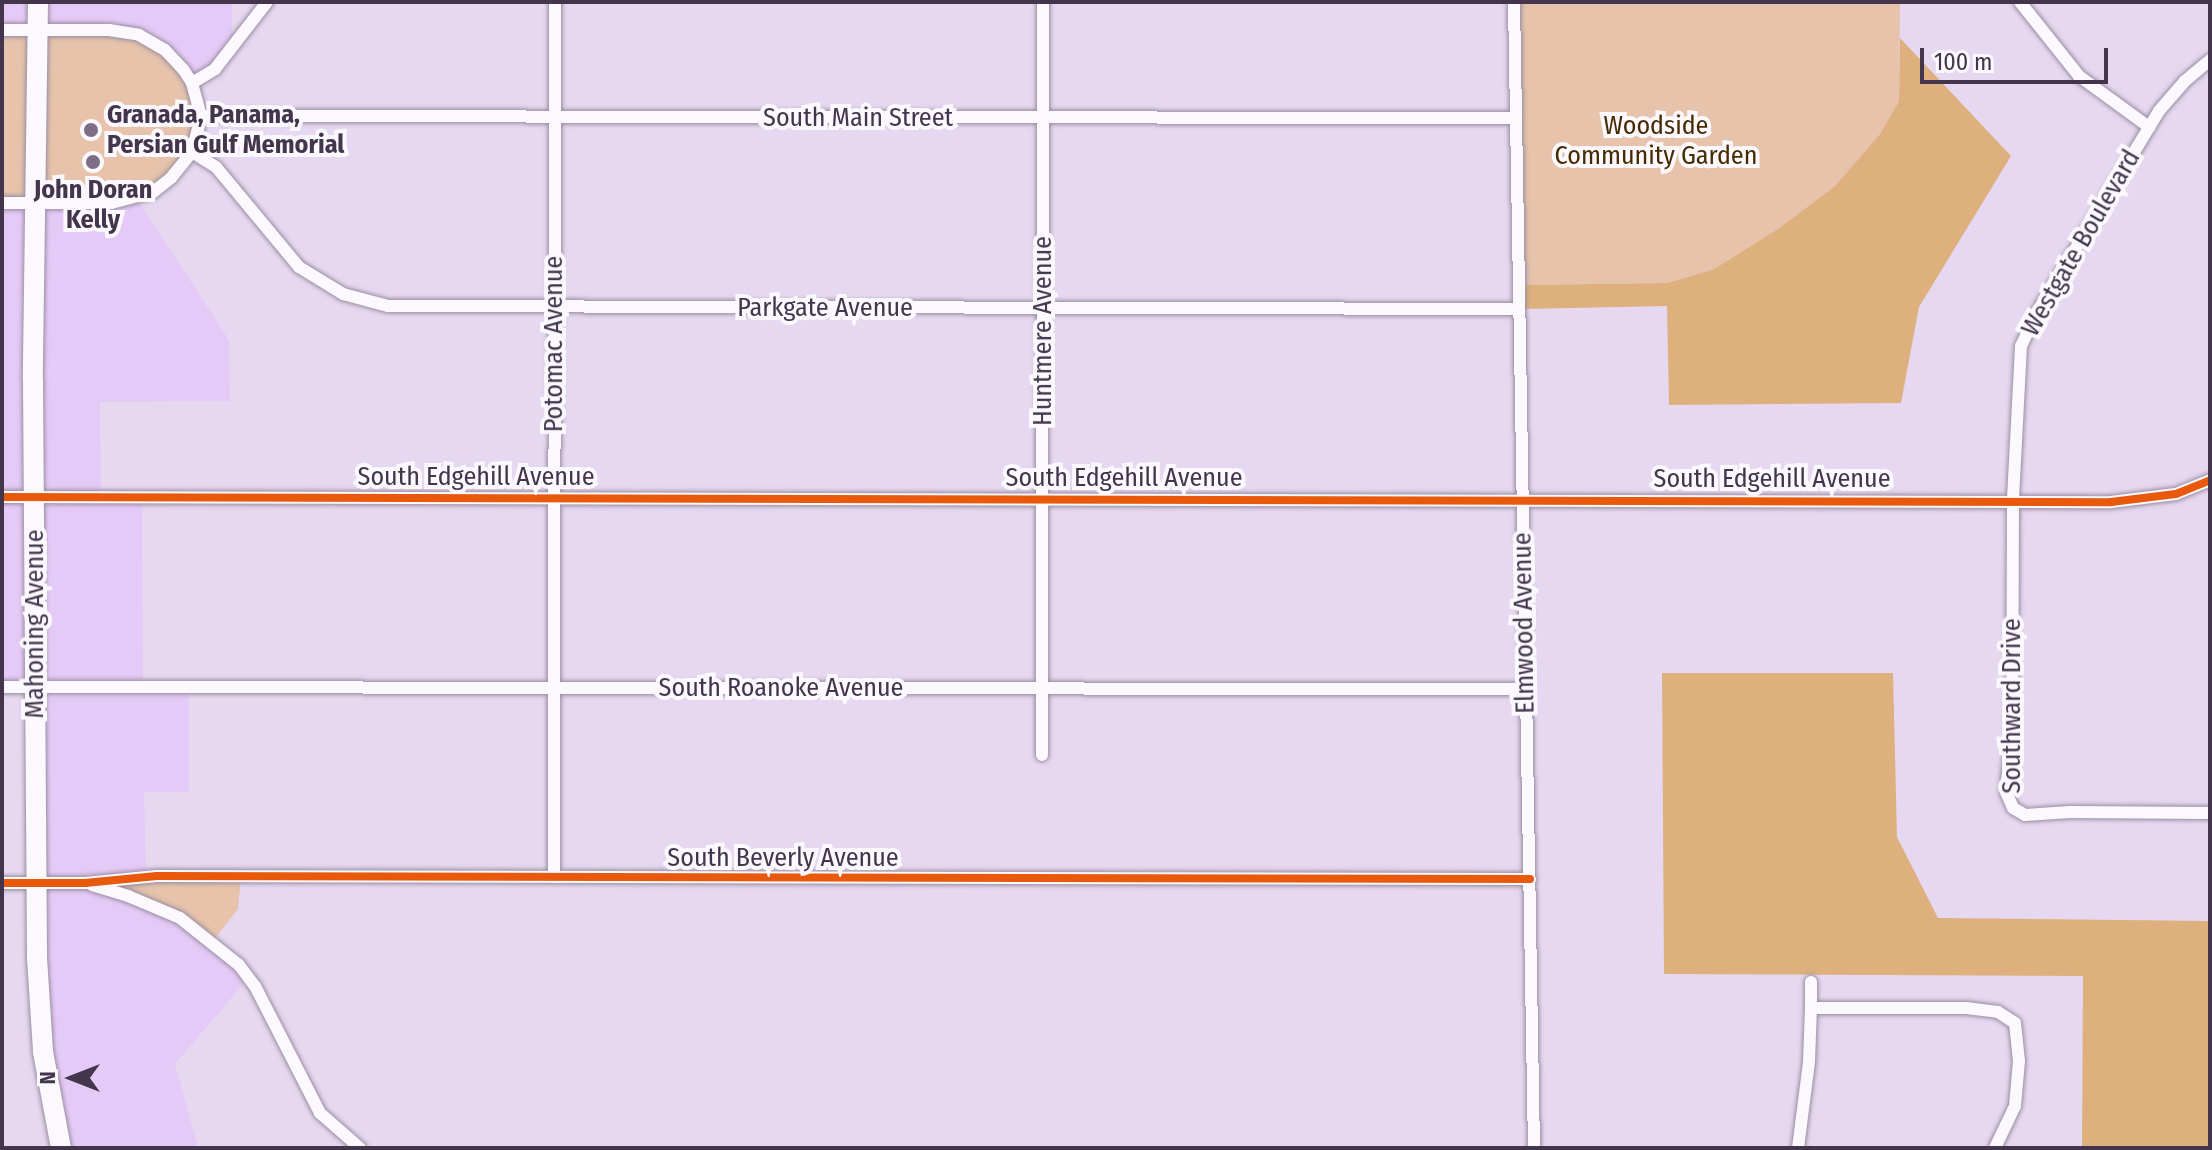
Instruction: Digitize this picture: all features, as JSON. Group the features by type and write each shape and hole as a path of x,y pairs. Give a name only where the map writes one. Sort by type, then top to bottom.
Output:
{"main road":[{"name":"Mahoning Avenue","path":"38,2 35,687 39,1006 51,1102 61,1148"}],"street":[{"path":"192,83 215,69 267,2"},
{"name":"Potomac Avenue","path":"554,877 555,2"},
{"name":"Huntmere Avenue","path":"1042,755 1043,2"},
{"name":"Elmwood Avenue","path":"1514,2 1534,1148"},
{"path":"2020,2 2079,76 2149,127"},
{"path":"2,30 109,30 139,35 165,50 192,83 201,116 192,152 165,184 137,199 111,203 2,203"},
{"name":"Westgate Boulevard","path":"2013,500 2018,364 2023,340 2149,127 2177,89 2210,60"},
{"name":"South Main Street","path":"201,116 1516,118"},
{"name":"Parkgate Avenue","path":"192,152 216,167 299,267 343,294 388,306 1518,309"},
{"name":"South Edgehill Avenue","path":"2,497 2128,502 2176,494 2210,480"},
{"name":"Southward Drive","path":"2013,500 2008,801 2021,814 2036,816 2070,812 2210,813"},
{"name":"South Roanoke Avenue","path":"2,687 1526,689"},
{"name":"South Beverly Avenue","path":"2,883 85,883 157,876 1530,879"},
{"path":"85,883 168,912 203,933 231,957 255,986 320,1113 340,1135 360,1148"},
{"path":"1798,1148 1809,1062 1811,982"},
{"path":"1811,1008 1966,1008 1998,1012 2015,1023 2019,1061 2015,1106 2009,1126 1995,1148"}],"shaded area":[{"path":"2,2 232,2 232,47 192,83 2,30"},
{"path":"1900,38 2011,156 1919,307 1901,403 1669,405 1667,306 1518,309 1518,285 1668,283 1714,269 1778,229 1835,186 1880,134 1899,101"},
{"path":"137,199 229,340 230,401 100,402 101,497 142,497 143,687 189,687 189,792 144,792 146,877 168,912 249,977 175,1064 198,1148 61,1148 51,1102 35,687 2,687 2,203"},
{"path":"1662,673 1893,673 1897,837 1938,918 2210,921 2210,1148 2082,1148 2083,976 1664,974"}],"green space":[{"name":"Woodside Community Garden","path":"1514,2 1900,2 1899,101 1880,134 1835,186 1778,229 1714,269 1668,283 1518,285"},
{"path":"2,30 109,30 165,50 200,107 192,152 137,199 2,203"},
{"path":"241,877 238,909 213,941 203,933 85,883"}],"cycle path":[{"path":"2,497 2111,502 2176,494 2210,480"},
{"path":"2,883 85,883 157,876 1530,879"}],"place":[{"name":"Granada, Panama, Persian Gulf Memorial","path":"91,130"},
{"name":"John Doran Kelly","path":"93,162"}]}
